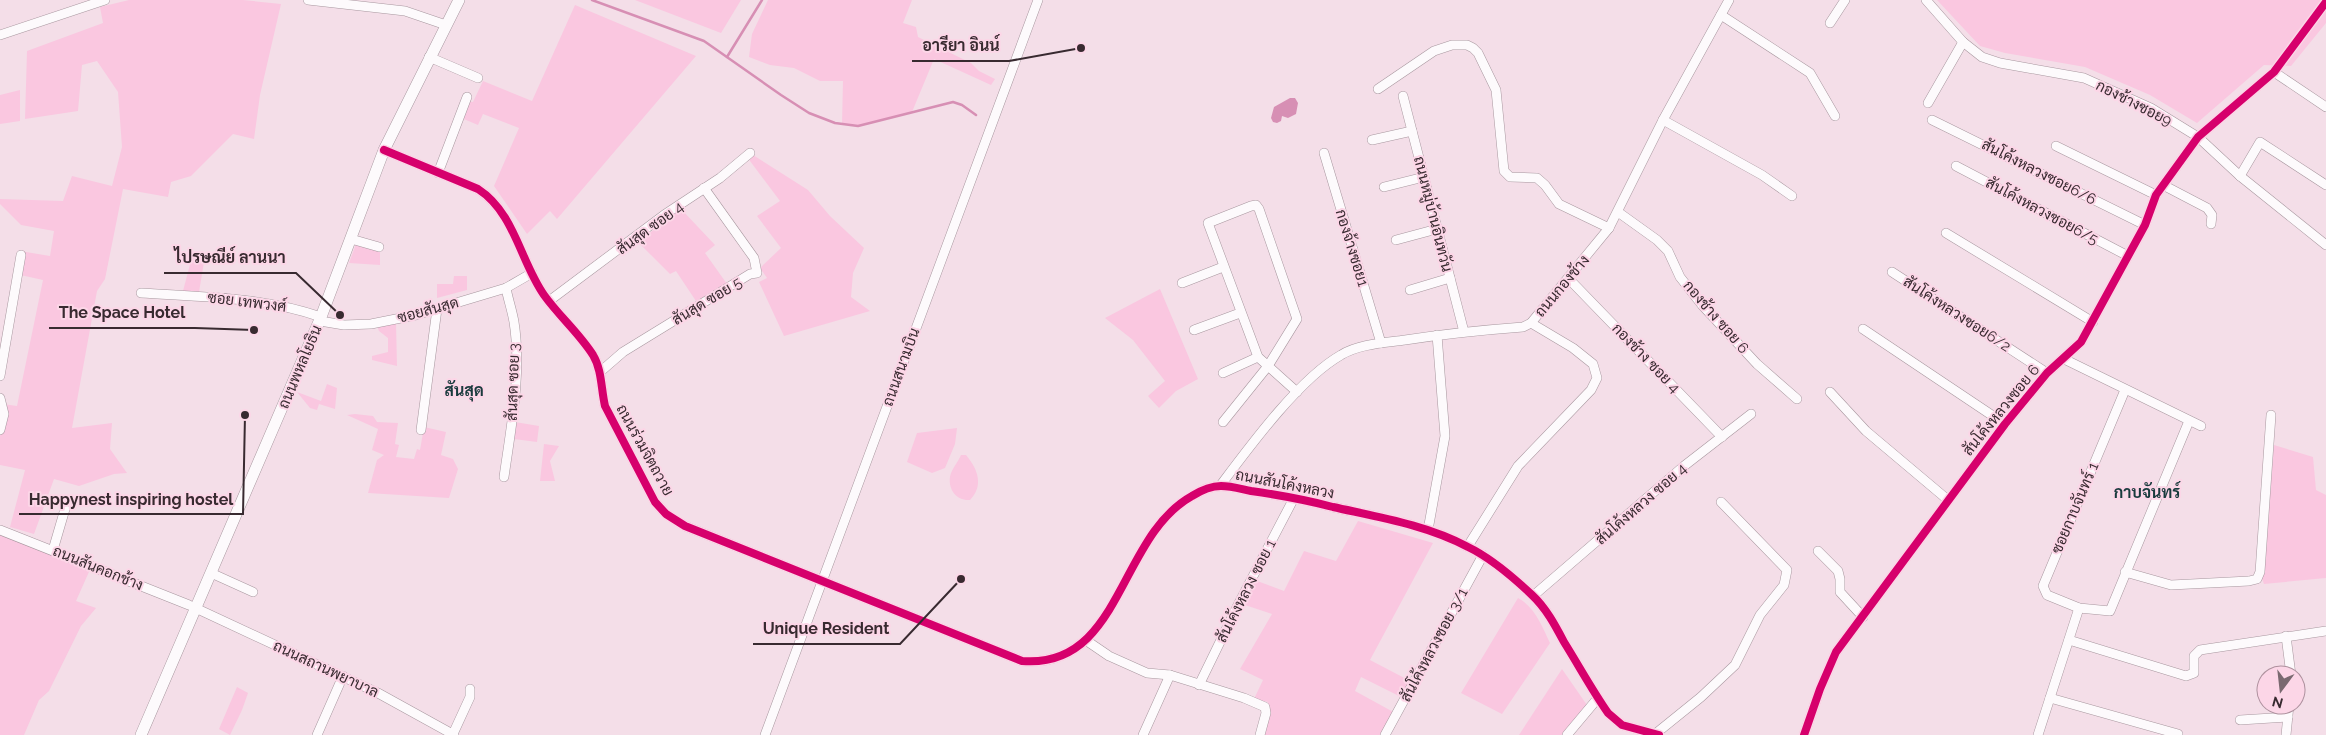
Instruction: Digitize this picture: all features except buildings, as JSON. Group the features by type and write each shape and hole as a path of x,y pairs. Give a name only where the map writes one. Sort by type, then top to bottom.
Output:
{"main road":[{"name":"ถนนพหลโยธิน","path":"141,735 320,319 384,150 459,0"}],"street":[{"path":"0,35 91,3 105,0"},
{"path":"308,0 406,11 446,25"},
{"name":"ถนนสนามบิน","path":"764,735 1038,0"},
{"name":"ถนนกองช้าง","path":"1220,486 1297,392 1320,370 1341,355 1381,343 1437,335 1522,327 1531,323 1569,280 1609,228 1663,120 1729,0"},
{"path":"1830,23 1845,0"},
{"name":"กองช้างซอย9","path":"1926,0 1963,42 1982,56 2000,63 2084,78 2151,108 2198,137 2240,176 2325,242"},
{"name":"สันโค้งหลวงซอย 6","path":"1804,735 1820,689 1836,652 2005,424 2047,373 2081,342 2145,225 2156,195 2163,185 2198,137 2274,72 2326,2"},
{"path":"1720,15 1810,73 1834,116"},
{"path":"1928,103 1963,42"},
{"path":"1378,88 1434,50 1452,45 1467,45 1473,48 1478,53 1496,90 1504,171 1510,177 1537,178 1545,185 1559,204 1609,228"},
{"path":"429,57 478,78"},
{"path":"2274,72 2326,107"},
{"name":"ถนนหมู่บ้านอินทวัน","path":"1403,96 1464,332"},
{"path":"438,172 467,97"},
{"path":"1663,120 1762,175 1792,196"},
{"name":"สันโค้งหลวงซอย6/6","path":"1932,120 2145,225"},
{"path":"1372,140 1412,130"},
{"path":"2240,176 2260,142 2326,185"},
{"path":"2056,146 2156,195"},
{"name":"ถนนร่วมจิตถวาย","path":"384,150 478,189 492,198 504,214 532,272 549,301 593,355 600,372 601,390 605,406 614,428 655,502 666,514 685,526 821,582"},
{"name":"สันสุด ซอย 4","path":"549,301 750,153"},
{"name":"กองจ้างซอย1","path":"1324,153 1381,343"},
{"name":"สันโค้งหลวงซอย6/5","path":"1956,166 2128,256"},
{"path":"1384,187 1424,177"},
{"path":"2163,185 2207,208 2212,215 2211,224"},
{"name":"สันสุด ซอย 5","path":"600,372 623,352 750,274 757,273 754,258 704,188"},
{"path":"1223,422 1268,366 1297,319 1256,205 1208,223 1240,314 1258,357 1268,366 1297,392"},
{"name":"กองช้าง ซอย 6","path":"1618,212 1657,240 1668,251 1680,277 1702,305 1757,364 1797,399"},
{"path":"1396,240 1437,229"},
{"path":"1946,233 2093,322"},
{"path":"351,239 379,247"},
{"path":"0,376 21,255"},
{"path":"1182,283 1223,267"},
{"name":"ซอยสันสุด","path":"320,319 344,324 371,324 437,309 506,288 532,272"},
{"name":"สันโค้งหลวงซอย6/2","path":"1892,272 2047,373"},
{"path":"1410,290 1450,278"},
{"name":"กองช้าง ซอย 4","path":"1569,280 1722,437"},
{"name":"สันสุด ซอย 3","path":"504,477 514,403 516,346 514,322 506,288"},
{"name":"ซอย เทพวงศ์","path":"141,293 223,297 292,307 320,319"},
{"path":"421,430 437,309"},
{"path":"1194,330 1240,314"},
{"path":"1468,546 1518,466 1591,390 1597,378 1593,364 1573,348 1531,323"},
{"path":"1863,328 2005,424"},
{"path":"1428,530 1445,436 1437,335"},
{"path":"1223,373 1258,357"},
{"path":"2064,359 2202,426"},
{"name":"ซอยกาบจันทร์ 1","path":"2125,390 2043,586 2047,595 2079,608 2110,611 2125,572"},
{"path":"1830,392 1866,431 1948,500"},
{"path":"0,398 4,414 0,430"},
{"name":"สันโค้งหลวง ซอย 4","path":"1533,596 1684,466 1751,414"},
{"path":"2189,421 2125,572 2171,585 2257,579 2260,572 2271,415"},
{"name":"ถนนสันโค้งหลวง","path":"821,582 1022,661 1037,662 1053,659 1070,652 1087,641 1113,602 1151,534 1168,514 1192,496 1220,486 1294,498 1428,530 1468,546 1483,555 1533,596 1547,613 1608,713 1622,725 1656,735"},
{"name":"สันโค้งหลวง ซอย 1","path":"1200,685 1239,603 1294,498"},
{"path":"1656,735 1735,665 1760,614 1784,585 1787,570 1721,502"},
{"path":"53,550 65,509"},
{"name":"ถนนสันคอกช้าง","path":"0,530 196,608"},
{"path":"1818,551 1838,571 1840,592 1862,617"},
{"name":"สันโค้งหลวงซอย 3/1","path":"1385,735 1483,555"},
{"path":"211,573 253,592"},
{"name":"ถนนสถานพยาบาล","path":"196,608 378,693 439,731 454,735"},
{"path":"2038,735 2079,608"},
{"path":"2069,640 2186,676 2194,673 2194,656 2200,650 2326,631"},
{"path":"2286,636 2290,665"},
{"path":"1087,641 1110,656 1147,673 1170,675 1244,698 1265,707 1266,714 1260,735"},
{"path":"1143,735 1170,675"},
{"path":"317,735 343,676"},
{"path":"454,735 470,697 470,689"},
{"path":"1567,735 1598,698"},
{"path":"2050,698 2178,734"},
{"path":"2240,720 2288,717 2286,735"}],"shaded area":[{"path":"129,0 243,0 281,4 260,95 254,139 233,134 191,176 171,182 168,197 123,189 105,279 97,291 72,428 112,423 110,449 127,473 114,474 79,486 54,479 34,534 10,527 25,470 0,465 0,424 3,404 17,406 43,280 16,274 20,251 50,256 54,231 21,225 0,204 0,199 63,201 72,176 112,186 122,147 118,92 97,61 82,65 78,111 25,119 27,51 103,23 100,7"},
{"path":"635,0 741,0 721,33"},
{"path":"768,0 912,0 903,23 916,27 918,37 971,63 979,71 995,79 991,85 934,59 912,112 858,126 842,124 843,81 820,81 794,68 770,65 749,57 752,34"},
{"path":"1937,0 2326,0 2326,23 2291,66 2264,65 2197,123 2150,95 2085,67 2005,53 1980,46"},
{"path":"575,5 696,56 557,219 550,211 527,234 494,186 519,128 483,114 478,125 459,117 465,101 473,102 483,81 532,101"},
{"path":"20,90 20,121 0,124 0,95"},
{"path":"1290,98 1295,98 1298,103 1296,114 1288,118 1282,116 1281,121 1273,122 1271,118 1274,107"},
{"path":"750,153 808,190 830,216 864,248 853,273 851,297 870,311 784,336 759,282 767,278 760,268 781,248 757,216 780,201 750,161"},
{"path":"681,209 715,245 705,253 727,284 696,301 676,271 670,274 638,242"},
{"path":"356,244 380,248 380,265 349,263"},
{"path":"193,253 205,256 199,292 183,291"},
{"path":"454,276 467,276 467,290 437,298 437,284 453,284"},
{"path":"1160,289 1198,379 1176,391 1159,408 1148,396 1165,381 1133,340 1105,318"},
{"path":"396,323 397,366 372,360 372,356 388,352 388,338 379,331 377,326"},
{"path":"327,384 337,388 335,409 319,404 317,410 310,408 297,392 321,401"},
{"path":"347,415 373,416 377,422 398,423 395,444 399,445 396,457 414,459 417,449 420,450 424,427 446,432 441,455 453,459 458,469 449,498 368,493 377,460 384,455 372,450 378,429"},
{"path":"515,422 539,426 537,442 514,439"},
{"path":"957,428 955,444 945,468 932,473 907,462 917,433"},
{"path":"544,444 559,446 550,461 555,481 540,481"},
{"path":"2274,445 2313,457 2316,490 2326,495 2326,578 2264,584 2261,576 2264,573"},
{"path":"961,455 966,455 970,460 978,478 977,489 970,500 957,497 950,486 951,474"},
{"path":"1358,521 1433,543 1370,660 1414,683 1405,699 1361,677 1355,691 1397,714 1386,735 1260,735 1268,702 1254,699 1263,680 1240,669 1272,614 1239,603 1252,579 1284,591 1304,551 1336,561"},
{"path":"0,530 92,565 76,601 96,608 81,626 49,691 39,700 24,735 0,735"},
{"path":"1518,598 1529,606 1541,624 1550,643 1502,714 1461,693"},
{"path":"1562,669 1589,708 1567,735 1519,735"},
{"path":"237,687 248,693 230,735 219,729"}],"waterway":[{"path":"592,0 704,41 809,113 835,123 858,126 953,102 962,105 976,115"},
{"path":"727,57 762,0"}],"cycle path":[{"path":"1804,735 1820,689 1836,652 2005,424 2047,373 2081,342 2145,225 2156,195 2198,137 2274,72 2326,2"},
{"path":"384,150 478,189 501,211 544,295 582,339 593,355 600,373 605,406 655,502 666,514 685,526 1022,661 1055,658 1080,644 1100,623 1117,597 1148,540 1168,515 1195,494 1217,486 1225,486 1303,500 1419,527 1452,539 1477,551 1502,568 1542,605 1608,713 1622,725 1659,735"}],"place":[{"name":"อารียา อินน์","path":"1081,48"},
{"name":"ไปรษณีย์ ลานนา","path":"340,315"},
{"name":"The Space Hotel","path":"254,330"},
{"name":"Happynest inspiring hostel","path":"245,415"},
{"name":"Unique Resident","path":"961,579"}],"district":[{"name":"สันสุด","path":"464,390"},
{"name":"กาบจันทร์","path":"2147,492"}]}
